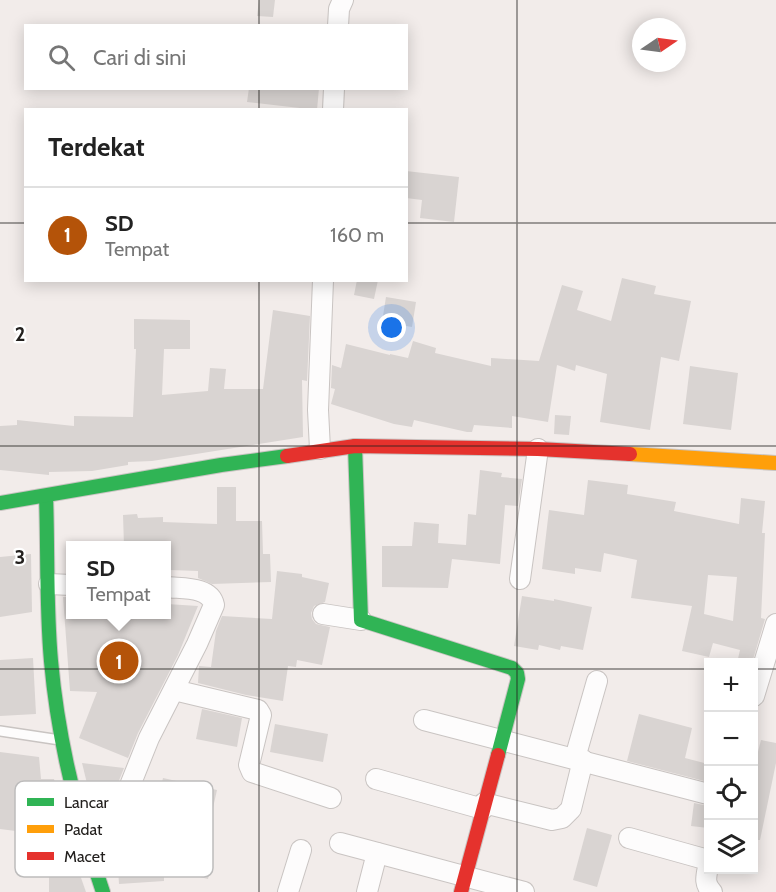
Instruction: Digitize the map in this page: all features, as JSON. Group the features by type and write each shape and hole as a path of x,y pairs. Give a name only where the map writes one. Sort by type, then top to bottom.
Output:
{"street":[{"path":"338,24 339,9 343,0"},
{"path":"333,108 334,90"},
{"path":"320,449 318,410 323,282"},
{"path":"356,446 361,621"},
{"path":"0,503 320,449 356,446 538,450 776,463"},
{"path":"520,579 538,450"},
{"path":"46,496 51,658 70,781"},
{"path":"49,584 66,585"},
{"path":"132,781 149,738 197,644 214,604 210,596 201,591 171,587"},
{"path":"323,614 361,621 512,668 517,673 518,679 463,884"},
{"path":"758,680 776,624"},
{"path":"376,779 483,806 552,820 562,818 571,809 579,759 597,681"},
{"path":"174,690 258,710 261,715 249,765 252,772 332,798"},
{"path":"424,720 704,793"},
{"path":"629,838 704,859"},
{"path":"340,843 377,853 463,884 524,892"},
{"path":"288,892 301,850"},
{"path":"366,892 377,853"},
{"path":"706,874 706,885 712,892"},
{"path":"97,877 103,892"}],"lane":[{"path":"0,731 62,741"}],"building":[{"path":"259,0 275,0 273,17 257,16"},
{"path":"249,90 319,90 317,108 247,102"},
{"path":"408,171 459,177 454,222 420,218 422,200 408,198"},
{"path":"622,278 656,286 654,294 691,301 679,361 661,357 650,430 600,422 607,374 576,365 575,371 557,365 548,422 512,416 512,428 474,425 472,432 467,432 414,420 412,427 394,424 331,404 335,389 331,388 332,365 341,368 346,344 408,358 413,341 436,348 435,353 491,366 491,358 539,361 562,285 583,291 577,310 611,321"},
{"path":"357,282 378,282 374,299 354,295"},
{"path":"386,297 416,302 412,327 382,322"},
{"path":"273,310 310,316 307,381 302,380 303,437 152,461 128,462 128,465 92,471 49,472 49,475 0,470 0,426 17,425 17,420 74,426 74,416 133,417 136,349 134,349 134,319 190,320 190,349 164,349 162,395 208,391 210,368 226,369 224,389 263,389"},
{"path":"690,366 738,373 731,430 683,424"},
{"path":"555,415 571,416 569,435 554,434"},
{"path":"480,470 502,473 501,477 522,479 518,506 505,505 500,564 452,559 448,588 382,587 382,546 412,546 414,522 439,524 438,543 466,545 468,514 476,515"},
{"path":"588,480 628,485 627,494 676,502 674,511 739,524 741,498 765,501 762,533 765,533 761,618 765,619 753,658 738,658 740,650 713,643 709,657 682,651 692,606 631,598 637,560 604,553 601,572 575,568 575,574 542,569 549,510 584,515","holes":["708,575 737,577 733,621 704,614"]},
{"path":"217,487 236,487 236,521 262,521 263,554 270,554 271,582 212,584 198,578 198,571 171,570 171,541 124,541 123,515 137,514 138,518 163,517 163,522 217,524"},
{"path":"31,554 32,612 0,617 0,557"},
{"path":"277,571 302,574 302,577 329,583 325,602 314,606 311,613 316,624 330,627 322,665 297,660 296,667 288,666 283,701 198,683 199,666 211,667 216,631 222,616 272,619"},
{"path":"522,596 554,601 554,599 592,607 583,650 561,646 560,650 539,645 538,650 514,646"},
{"path":"63,597 66,597 66,619 171,619 171,604 198,606 178,655 138,733 128,758 79,738 97,692 70,691"},
{"path":"33,658 36,714 0,716 0,660"},
{"path":"202,709 242,718 237,747 196,739"},
{"path":"639,714 692,728 685,758 704,763 704,781 627,761"},
{"path":"275,724 328,734 323,762 270,752"},
{"path":"761,740 776,743 776,763 760,840 758,840 758,752"},
{"path":"0,752 39,757 41,779 54,779 54,781 15,781 15,831 0,829"},
{"path":"82,763 124,768 119,781 86,781"},
{"path":"213,789 217,790 213,808"},
{"path":"694,803 704,805 704,828 691,826"},
{"path":"587,828 612,835 597,887 573,880"},
{"path":"49,877 81,877 86,892 49,892"},
{"path":"119,877 164,877 164,881 119,884"}],"traffic: fast":[{"path":"355,446 361,620 512,668 517,673 518,679 498,755"},
{"path":"0,503 287,456"},
{"path":"46,496 51,661 58,720 71,781"},
{"path":"98,877 103,892"}],"traffic: slow":[{"path":"630,454 776,463"}],"traffic: jam":[{"path":"287,456 355,446 538,449 630,454"},
{"path":"461,892 498,755"}],"place":[{"name":"SD","path":"119,661"}]}
